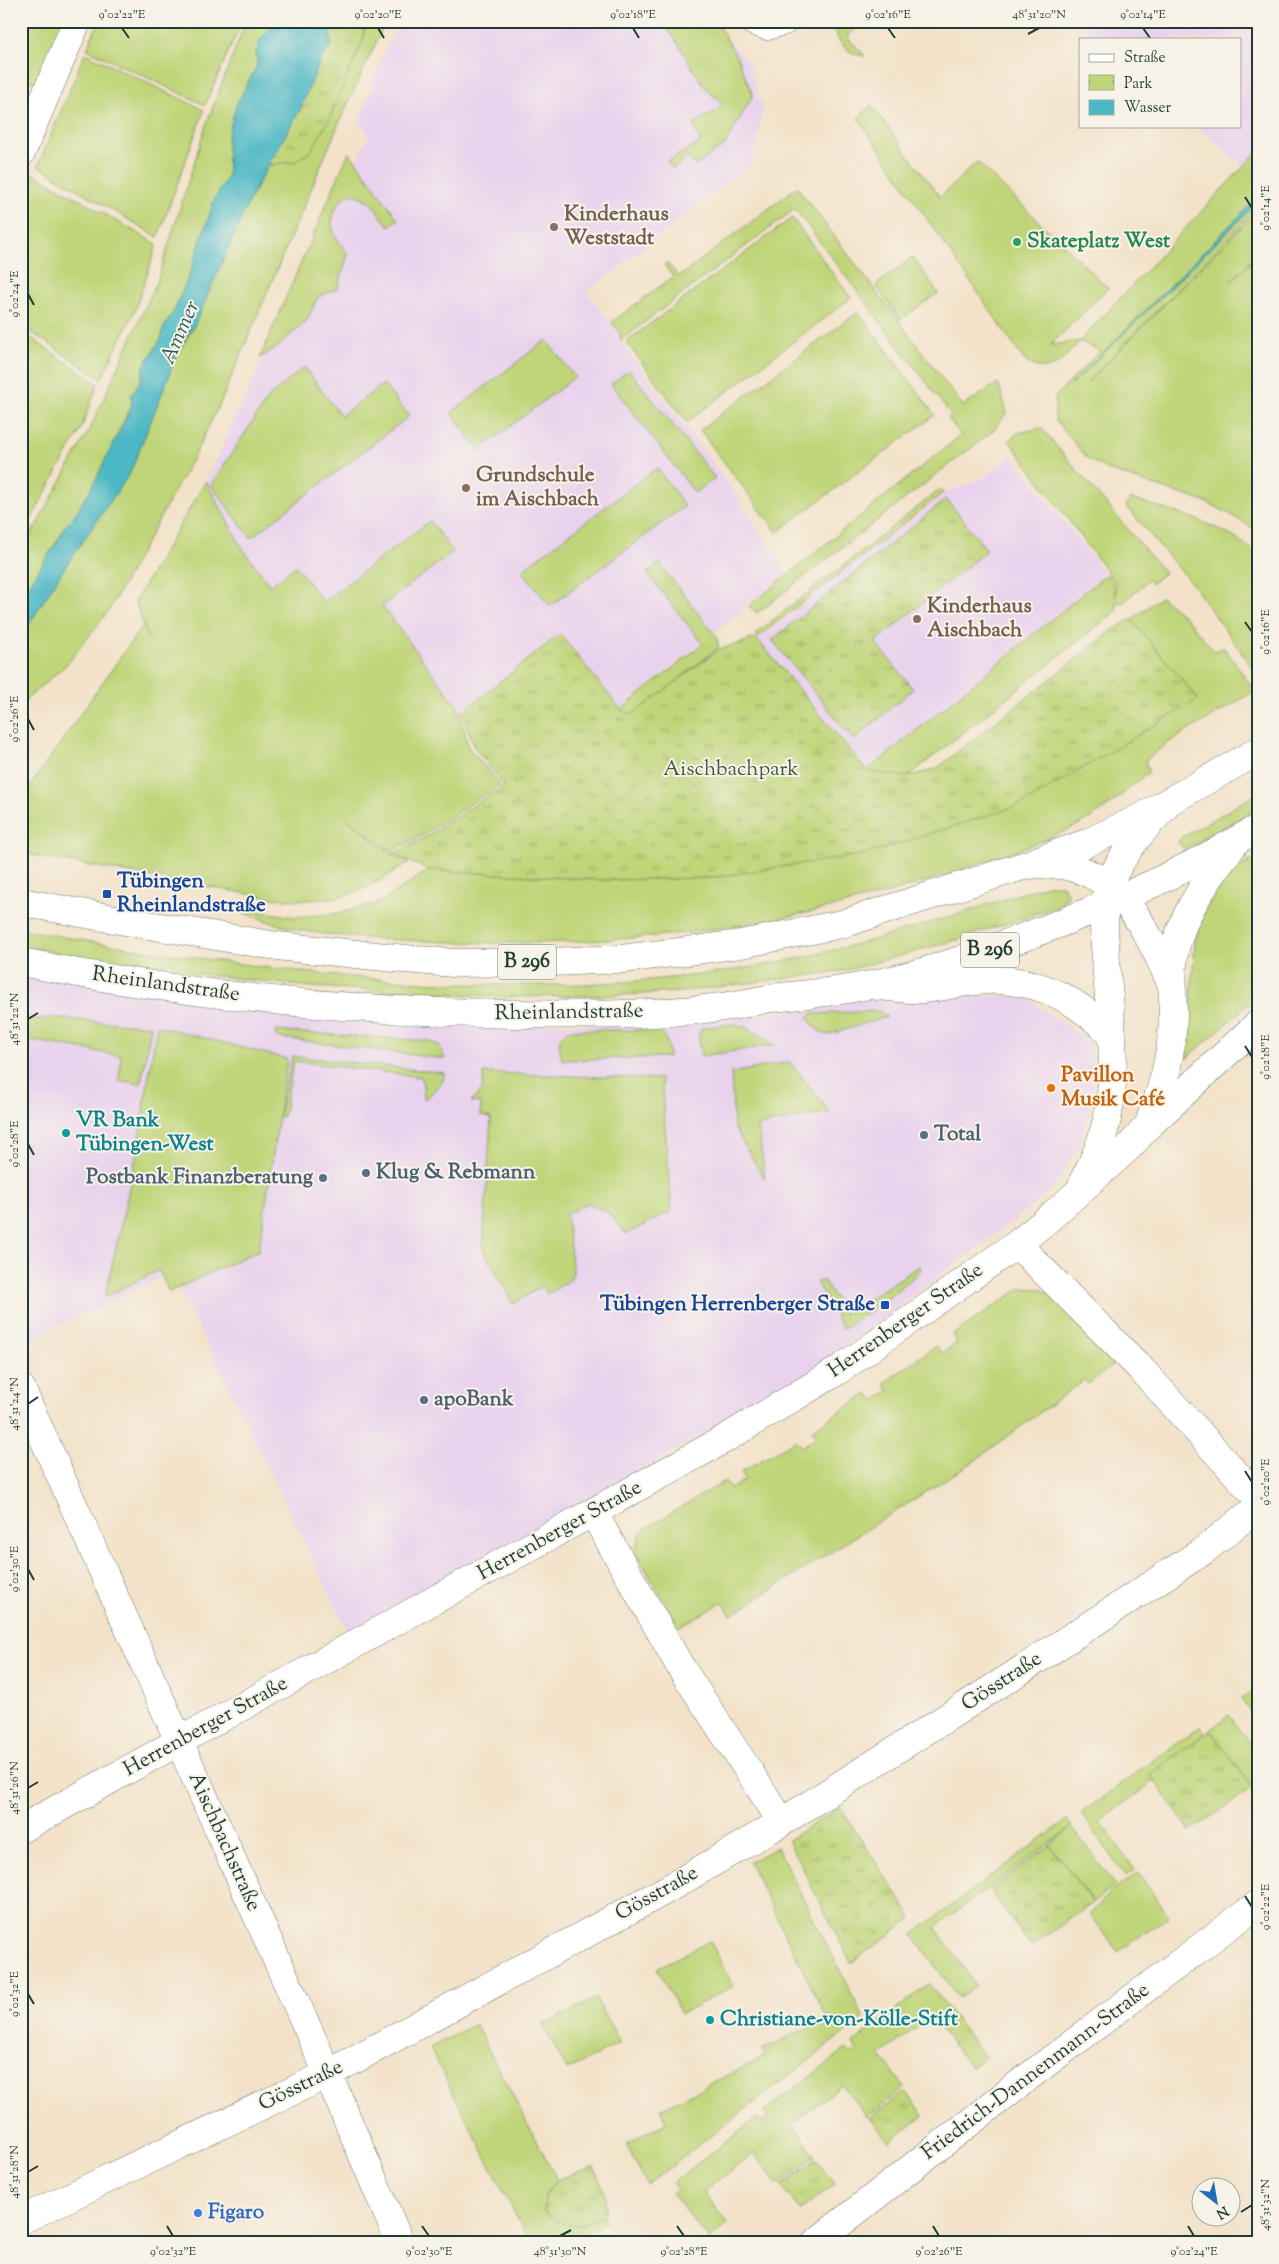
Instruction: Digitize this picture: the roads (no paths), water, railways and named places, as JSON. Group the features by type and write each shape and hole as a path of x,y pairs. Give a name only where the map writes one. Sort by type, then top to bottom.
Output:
{"street":[{"path":"21,153 77,21"},
{"path":"753,21 768,26 784,21"},
{"name":"Herrenberger Straße","path":"1026,865 1087,843 1171,801 1258,751"},
{"name":"Herrenberger Straße","path":"1075,1195 1096,1158 1108,1120 1114,1071 1104,930 1112,896 1134,839 1171,801"},
{"name":"Herrenberger Straße","path":"1112,896 1169,876 1248,834"},
{"name":"Herrenberger Straße","path":"1148,1126 1167,1071 1173,1015 1171,983 1177,942 1193,902 1248,834"},
{"name":"Herrenberger Straße","path":"1026,865 1046,863 1077,868 1093,874 1148,933 1171,983"},
{"name":"B 296","path":"21,902 136,924 277,946 454,963 551,962 622,959 741,944 797,934 842,924 1026,865"},
{"name":"Rheinlandstraße","path":"21,962 212,994 360,1008 464,1013 633,1013 720,1007 871,985 957,962 1112,896"},
{"path":"871,985 922,989 998,980 1033,985 1078,1005 1096,1019 1112,1036"},
{"name":"Herrenberger Straße","path":"21,1829 723,1440 839,1370 1017,1244 1128,1148 1148,1126 1258,1024"},
{"path":"1017,1244 1145,1373 1258,1498"},
{"name":"Aischbachstraße","path":"21,1388 328,2074 400,2243"},
{"name":"Gösstraße","path":"21,2220 328,2074 666,1890 782,1822 1009,1678 1203,1551 1258,1507"},
{"path":"593,1512 680,1666 782,1822"},
{"name":"Friedrich-Dannenmann-Straße","path":"815,2243 1024,2080 1258,1904"}],"water":[{"name":"Ammer","path":"276,21 330,21 331,45 321,59 300,110 252,194 196,322 176,354 130,473 61,573 21,637 21,598 60,537 64,527 72,519 92,487 132,405 131,396 141,380 144,366 161,339 163,329 175,309 190,273 214,200 228,176 227,139 236,105 257,66 256,53 259,42"},
{"path":"1258,197 1258,202 1071,385"}],"place":[{"name":"Kinderhaus Weststadt","path":"554,227"},
{"name":"Skateplatz West","path":"1017,242"},
{"name":"Grundschule im Aischbach","path":"466,488"},
{"name":"Kinderhaus Aischbach","path":"917,619"},
{"name":"Tübingen Rheinlandstraße","path":"107,894"},
{"name":"Pavillon Musik Café","path":"1051,1088"},
{"name":"VR Bank Tübingen-West","path":"66,1133"},
{"name":"Total","path":"924,1135"},
{"name":"Klug & Rebmann","path":"366,1173"},
{"name":"Postbank Finanzberatung","path":"323,1178"},
{"name":"Tübingen Herrenberger Straße","path":"885,1305"},
{"name":"apoBank","path":"424,1400"},
{"name":"Christiane-von-Kölle-Stift","path":"710,2020"},
{"name":"Figaro","path":"198,2213"}],"park label":[{"name":"Aischbachpark","path":"731,770"}]}
